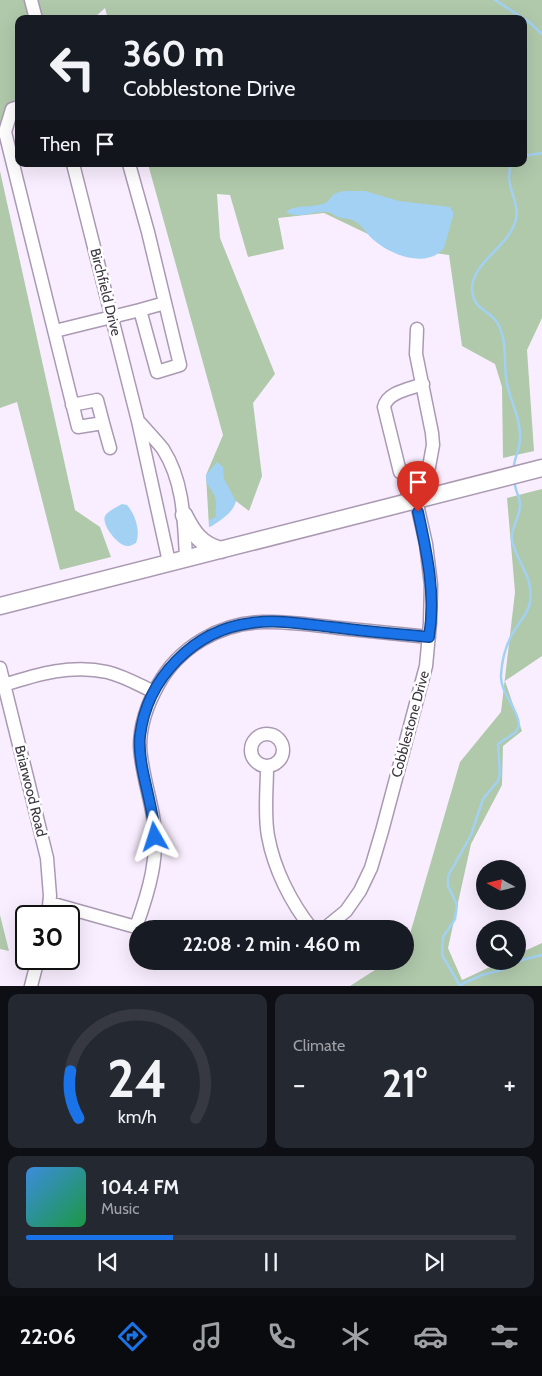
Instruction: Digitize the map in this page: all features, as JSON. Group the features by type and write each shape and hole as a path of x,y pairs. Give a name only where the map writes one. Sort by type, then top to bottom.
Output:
{"main road":[{"path":"0,606 542,468"},
{"path":"184,515 192,530 201,541 222,550"}],"street":[{"path":"31,0 35,15"},
{"path":"15,108 12,109 5,132 78,427 103,423"},
{"name":"Birchfield Drive","path":"74,167 138,421 169,562"},
{"path":"130,167 148,232 180,365 157,372 140,310"},
{"path":"55,331 165,303"},
{"path":"404,473 429,467 430,464 432,433 416,354 417,329"},
{"name":"Cobblestone Drive","path":"335,920 346,911 360,891 370,868 426,666 431,594 430,567 413,500 404,473 400,472 384,407 391,396 423,384"},
{"path":"72,405 97,400 110,448"},
{"name":"Birchfield Drive","path":"138,421 162,449 175,475 184,515 186,558"},
{"path":"142,920 156,848 153,815 140,747 142,725 154,692 169,668 194,644 216,632 240,625 264,622 429,637"},
{"name":"Briarwood Road","path":"0,668 46,852 49,871 50,903"},
{"path":"4,685 46,673 88,669 117,675 154,692"},
{"path":"267,767 268,835 273,857 281,878 305,920"},
{"path":"50,903 129,925"},
{"path":"30,986 35,970"}],"green space":[{"path":"0,0 542,0 542,318 527,350 534,451 503,458 502,387 495,364 462,346 449,255 397,248 324,213 278,218 284,249 248,257 230,195 217,194 220,238 275,374 253,403 262,476 249,511 236,501 209,527 206,475 223,435 149,167 527,167 527,15 107,15 105,8 97,15 15,15 15,112 0,125"},
{"path":"0,171 75,510 100,527 111,557 60,570 17,402 0,408"},
{"path":"542,489 542,656 505,681 522,731 503,746 502,785 471,844 448,948 462,980 484,970 526,970 526,950 542,943 542,986 350,986 375,970 414,970 414,920 460,762 501,712 515,592 507,498"},
{"path":"0,915 9,951 0,949"}],"water":[{"path":"346,191 365,191 399,201 450,207 453,216 444,248 428,258 409,258 382,246 372,239 359,224 352,220 326,212 298,215 286,212 298,207 324,203 334,194"},
{"path":"217,462 223,467 224,479 236,501 227,515 209,527 209,520 216,517 216,502 206,475"},
{"path":"122,504 127,505 135,518 138,533 136,543 129,546 120,543 112,535 104,520 108,512"}],"waterway":[{"path":"495,0 518,15"},
{"path":"527,21 542,34"},
{"path":"527,156 542,153"},
{"path":"511,167 509,178 516,205 516,219 507,238 478,270 472,289 475,302 495,319 503,338 507,384 520,432 519,446 514,465"},
{"path":"460,986 442,955 443,937 455,919 457,905 448,886 448,876 471,835 483,799 498,781 500,774 498,744 516,732 519,725 516,713 501,682 504,656 508,643 527,611 531,592 527,576 512,540 512,532 520,507 515,485"},
{"path":"526,959 542,955"},
{"path":"460,985 482,975 501,970"}],"route":[{"path":"155,837 155,826 142,759 140,736 152,695 169,668 194,644 216,632 252,622 290,623 429,637 431,603 430,567 418,512"}]}
